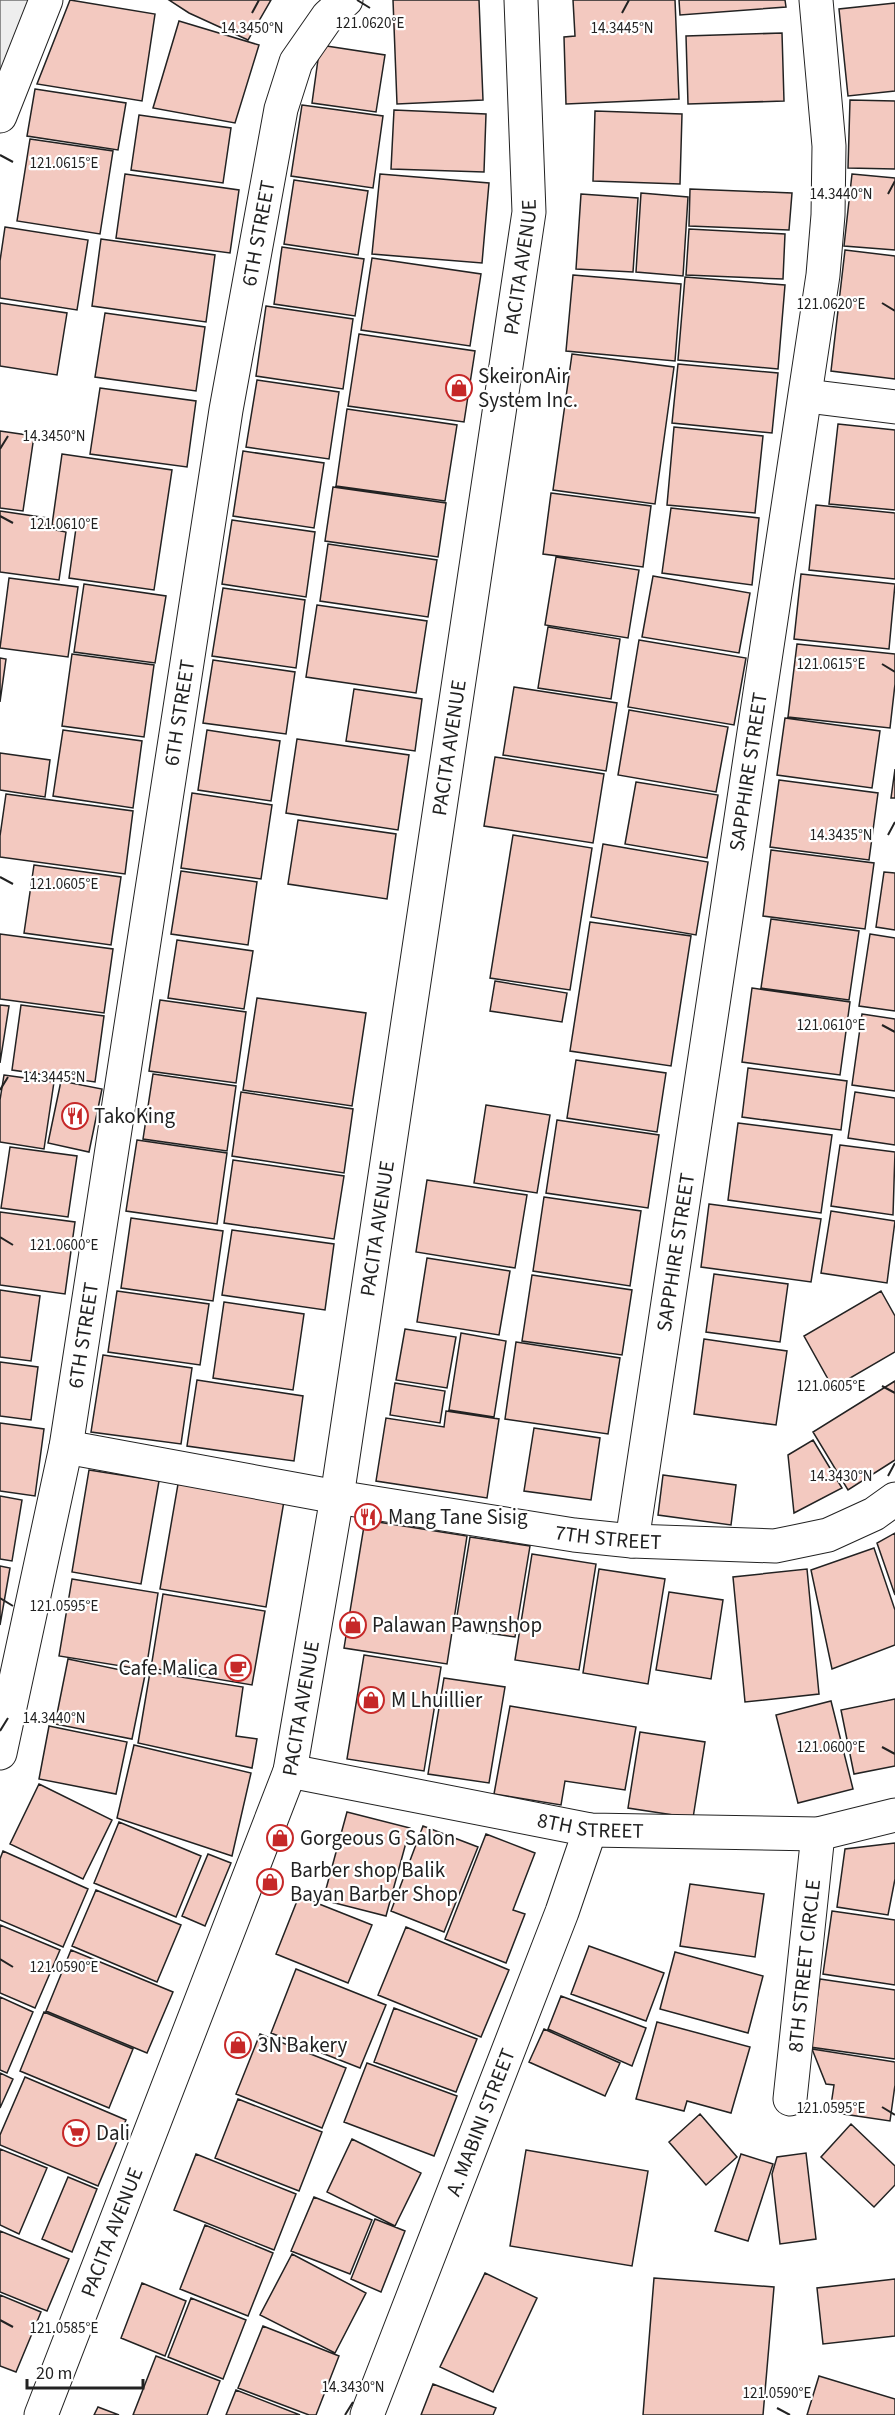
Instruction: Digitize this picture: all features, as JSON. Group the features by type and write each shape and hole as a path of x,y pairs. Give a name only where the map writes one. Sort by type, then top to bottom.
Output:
{"street":[{"path":"0,116 46,0"},
{"name":"6TH STREET","path":"0,1753 66,1447 224,422 281,109 296,62 328,16 346,0"},
{"name":"PACITA AVENUE","path":"41,2415 290,1770 337,1497 529,212 521,0"},
{"name":"SAPPHIRE STREET","path":"632,1541 824,275 829,146 816,0"},
{"path":"807,396 895,407"},
{"name":"7TH STREET","path":"66,1447 337,1497 574,1535 632,1541 775,1546 828,1535 874,1514 895,1498"},
{"name":"8TH STREET","path":"290,1770 590,1830 818,1834 895,1815"},
{"name":"A. MABINI STREET","path":"367,2415 562,1912 590,1830"},
{"name":"8TH STREET CIRCLE","path":"790,2099 818,1834"}],"shaded area":[{"path":"0,0 39,0 0,97"}],"building":[{"path":"70,0 155,14 142,101 37,84"},
{"path":"169,0 271,0 248,40 189,13"},
{"path":"393,0 479,0 483,100 397,104"},
{"path":"573,0 675,0 679,99 566,104 564,37 575,36"},
{"path":"679,0 785,0 786,7 680,15"},
{"path":"895,3 895,91 848,96 839,9"},
{"path":"179,21 259,45 235,123 153,108"},
{"path":"782,33 784,101 688,104 686,36"},
{"path":"320,45 385,55 376,112 312,103"},
{"path":"35,89 126,103 118,150 27,136"},
{"path":"850,100 895,101 895,169 848,168"},
{"path":"302,105 383,116 373,188 291,176"},
{"path":"394,110 486,114 484,172 391,169"},
{"path":"595,111 682,114 680,184 593,181"},
{"path":"139,115 231,128 223,183 131,170"},
{"path":"30,139 113,151 100,234 17,221"},
{"path":"125,174 239,190 230,253 116,238"},
{"path":"380,174 489,183 482,263 372,254"},
{"path":"852,174 895,178 895,250 844,246"},
{"path":"294,180 368,191 358,255 284,244"},
{"path":"690,189 792,193 789,230 689,226"},
{"path":"641,193 688,197 683,276 636,272"},
{"path":"581,194 638,198 633,272 576,269"},
{"path":"5,227 88,240 77,310 0,298 0,261"},
{"path":"689,229 785,234 783,279 686,275"},
{"path":"101,239 215,255 206,322 92,306"},
{"path":"282,247 364,259 355,316 274,304"},
{"path":"845,250 895,256 895,379 831,371"},
{"path":"372,258 481,274 470,346 361,330"},
{"path":"573,275 681,284 675,361 566,351"},
{"path":"685,277 785,285 778,369 678,360"},
{"path":"0,303 67,313 57,375 0,366"},
{"path":"266,306 353,319 343,389 256,376"},
{"path":"105,313 205,327 196,391 95,377"},
{"path":"359,334 475,351 464,422 348,406"},
{"path":"572,354 674,367 655,504 553,490"},
{"path":"678,364 778,373 772,433 672,423"},
{"path":"257,380 339,392 329,459 246,447"},
{"path":"100,388 196,401 187,467 90,454"},
{"path":"347,409 457,425 445,501 336,486"},
{"path":"838,424 895,430 895,510 829,504"},
{"path":"674,427 763,436 755,513 667,505"},
{"path":"0,431 34,436 23,511 0,508"},
{"path":"243,451 324,463 314,528 233,516"},
{"path":"62,454 172,470 154,590 69,578 76,528 52,525"},
{"path":"333,487 446,503 438,557 325,541"},
{"path":"551,493 651,506 643,567 543,554"},
{"path":"816,505 895,513 895,579 809,570"},
{"path":"671,508 759,518 752,585 662,573"},
{"path":"0,511 47,518 45,528 66,532 59,580 0,572"},
{"path":"232,520 315,532 306,597 222,584"},
{"path":"328,544 437,560 428,617 320,601"},
{"path":"556,557 639,570 628,638 545,625"},
{"path":"801,574 895,584 889,649 794,639"},
{"path":"653,576 750,593 739,653 642,637"},
{"path":"9,578 78,587 68,657 0,648"},
{"path":"84,584 166,596 155,663 74,652"},
{"path":"223,588 305,600 296,668 212,656"},
{"path":"317,605 427,621 416,693 306,677"},
{"path":"548,627 620,639 611,699 538,688"},
{"path":"639,640 746,658 734,725 628,707"},
{"path":"797,644 895,654 895,684 890,728 788,717"},
{"path":"72,654 154,665 144,737 62,726"},
{"path":"0,658 6,659 0,702"},
{"path":"213,660 295,672 286,734 203,723"},
{"path":"514,687 617,703 606,771 503,755"},
{"path":"354,689 422,699 415,751 346,741"},
{"path":"629,710 728,727 716,792 618,775"},
{"path":"785,718 880,731 872,788 777,775"},
{"path":"63,730 142,741 133,808 53,796"},
{"path":"207,730 280,741 271,801 198,790"},
{"path":"297,739 409,755 398,830 286,813"},
{"path":"0,753 50,760 45,797 0,790"},
{"path":"495,757 604,774 593,843 484,826"},
{"path":"895,769 895,798 891,798"},
{"path":"779,780 878,793 869,860 770,847"},
{"path":"636,782 718,795 707,858 625,844"},
{"path":"192,793 272,805 261,879 181,868"},
{"path":"6,794 133,811 125,874 0,857 0,836"},
{"path":"298,820 396,834 387,899 288,884"},
{"path":"513,835 592,848 570,990 490,978"},
{"path":"603,844 708,862 696,935 591,917"},
{"path":"771,850 874,863 865,929 763,916"},
{"path":"34,865 121,877 111,945 24,933"},
{"path":"181,871 257,882 248,945 171,934"},
{"path":"884,872 895,873 895,930 876,927"},
{"path":"771,919 859,931 849,1000 761,988"},
{"path":"590,922 691,936 671,1066 570,1051"},
{"path":"0,934 113,949 104,1013 0,999"},
{"path":"870,934 895,938 895,1011 859,1006"},
{"path":"177,940 253,951 244,1009 168,998"},
{"path":"495,981 567,993 562,1022 490,1011"},
{"path":"752,988 850,1002 840,1075 742,1062"},
{"path":"257,998 366,1013 352,1106 243,1090"},
{"path":"160,1000 246,1012 236,1083 149,1071"},
{"path":"0,1005 9,1006 0,1063"},
{"path":"21,1005 104,1016 95,1082 12,1070"},
{"path":"862,1014 895,1019 895,1091 852,1085"},
{"path":"576,1060 666,1073 657,1132 567,1118"},
{"path":"748,1068 847,1081 841,1130 742,1117"},
{"path":"153,1074 236,1086 227,1151 143,1139"},
{"path":"4,1075 54,1082 44,1149 0,1142 0,1100"},
{"name":"TakoKing","path":"61,1081 102,1089 89,1152 48,1143"},
{"path":"241,1092 353,1109 344,1173 232,1156"},
{"path":"855,1092 895,1098 895,1145 848,1138"},
{"path":"486,1105 550,1115 537,1193 474,1183"},
{"path":"557,1120 659,1135 648,1208 546,1193"},
{"path":"738,1123 832,1135 821,1213 728,1200"},
{"path":"137,1140 227,1153 217,1224 126,1211"},
{"path":"840,1145 895,1152 893,1215 831,1206"},
{"path":"10,1147 77,1156 68,1217 1,1208"},
{"path":"233,1160 344,1176 334,1239 224,1223"},
{"path":"427,1180 527,1195 515,1268 416,1252"},
{"path":"544,1197 641,1211 630,1286 533,1271"},
{"path":"709,1204 821,1219 811,1282 701,1267"},
{"path":"831,1211 895,1221 887,1283 821,1273"},
{"path":"0,1212 75,1222 65,1294 0,1285"},
{"path":"131,1218 223,1231 213,1301 121,1288"},
{"path":"232,1230 334,1244 325,1310 222,1295"},
{"path":"427,1258 510,1271 499,1335 417,1322"},
{"path":"714,1274 788,1284 780,1342 706,1332"},
{"path":"532,1275 632,1290 622,1355 522,1341"},
{"path":"0,1290 40,1296 31,1361 0,1357"},
{"path":"117,1291 209,1304 200,1365 108,1352"},
{"path":"881,1291 895,1316 895,1352 833,1388 804,1336"},
{"path":"224,1302 304,1314 293,1390 213,1378"},
{"path":"405,1329 456,1337 447,1388 396,1380"},
{"path":"461,1333 506,1341 494,1417 449,1410"},
{"path":"704,1339 787,1351 776,1425 694,1414"},
{"path":"516,1342 620,1358 608,1434 505,1419"},
{"path":"103,1355 192,1368 181,1444 91,1432"},
{"path":"0,1362 38,1367 31,1420 0,1416"},
{"path":"197,1380 303,1396 294,1461 187,1446"},
{"path":"895,1381 895,1460 848,1490 813,1432"},
{"path":"395,1383 445,1391 440,1423 390,1415"},
{"path":"446,1411 499,1419 487,1498 376,1481 386,1418 444,1427"},
{"path":"0,1423 44,1429 35,1496 0,1491"},
{"path":"534,1428 600,1438 591,1500 524,1491"},
{"path":"813,1440 842,1488 794,1513 788,1455"},
{"path":"89,1470 159,1481 141,1584 72,1572"},
{"path":"663,1475 736,1485 731,1525 658,1515"},
{"path":"178,1484 284,1501 266,1607 160,1589"},
{"path":"0,1496 22,1500 12,1561 0,1559"},
{"path":"365,1520 467,1536 447,1664 344,1648"},
{"path":"895,1533 895,1595 877,1543"},
{"path":"470,1537 530,1546 515,1637 455,1628"},
{"path":"874,1548 895,1610 895,1645 832,1669 811,1570"},
{"path":"532,1554 596,1564 579,1670 515,1660"},
{"path":"0,1566 10,1568 0,1625"},
{"path":"599,1569 665,1579 648,1684 583,1673"},
{"path":"807,1569 819,1694 745,1702 733,1577"},
{"path":"72,1579 158,1593 146,1670 59,1656"},
{"path":"669,1592 723,1600 711,1679 656,1670"},
{"path":"163,1594 265,1611 252,1685 151,1668"},
{"path":"364,1655 441,1667 424,1771 347,1759"},
{"path":"68,1659 145,1675 132,1739 55,1724"},
{"path":"150,1672 243,1687 236,1736 257,1739 252,1768 138,1743"},
{"path":"444,1678 505,1687 489,1783 428,1774"},
{"path":"895,1699 895,1766 854,1774 841,1710"},
{"path":"831,1701 853,1789 798,1803 776,1715"},
{"path":"510,1706 636,1727 625,1790 565,1781 561,1805 494,1794"},
{"path":"49,1726 127,1742 116,1794 39,1779"},
{"path":"640,1732 705,1742 693,1818 628,1808"},
{"path":"134,1745 251,1773 232,1856 117,1818"},
{"path":"39,1784 112,1820 83,1879 10,1844"},
{"path":"347,1812 410,1828 386,1916 323,1900"},
{"path":"119,1822 201,1856 176,1917 94,1883"},
{"path":"423,1826 478,1847 444,1932 391,1911"},
{"path":"486,1834 535,1853 513,1910 525,1914 506,1963 445,1939"},
{"path":"895,1843 895,1879 888,1915 837,1907 845,1849"},
{"path":"3,1851 88,1889 63,1947 0,1920 0,1859"},
{"path":"208,1854 231,1863 205,1926 182,1916"},
{"path":"690,1884 764,1894 755,1957 680,1946"},
{"path":"96,1890 181,1925 157,1982 72,1946"},
{"path":"299,1896 372,1925 348,1983 276,1954"},
{"path":"832,1911 895,1920 895,1985 823,1974"},
{"path":"0,1925 60,1950 35,2008 0,1993"},
{"path":"406,1927 509,1970 481,2037 378,1995"},
{"path":"589,1946 664,1973 646,2021 571,1994"},
{"path":"71,1950 173,1992 147,2053 46,2011"},
{"path":"675,1952 763,1976 748,2033 660,2009"},
{"path":"296,1969 386,2005 360,2068 271,2033"},
{"path":"820,1979 895,1990 895,2059 810,2047"},
{"path":"561,1996 646,2028 632,2066 548,2029"},
{"path":"0,1997 33,2012 7,2073 0,2070"},
{"path":"394,2008 477,2039 456,2092 374,2062"},
{"path":"44,2012 133,2049 109,2108 20,2071"},
{"path":"657,2022 750,2047 731,2113 687,2101 684,2111 636,2099"},
{"path":"544,2029 620,2063 605,2096 529,2062"},
{"path":"260,2034 346,2068 322,2128 236,2094"},
{"path":"812,2049 895,2062 895,2085 890,2121 830,2112 834,2085 826,2084"},
{"path":"367,2063 457,2096 434,2156 344,2122"},
{"path":"0,2073 13,2079 0,2108"},
{"path":"25,2077 126,2120 98,2186 0,2145 0,2135"},
{"path":"238,2099 322,2132 299,2191 215,2158"},
{"path":"700,2114 737,2157 706,2185 669,2142"},
{"path":"851,2124 895,2166 895,2185 874,2207 821,2157"},
{"path":"352,2139 421,2173 395,2226 327,2192"},
{"path":"0,2149 47,2168 19,2234 0,2225"},
{"path":"526,2150 648,2171 632,2266 510,2246"},
{"path":"806,2153 816,2239 780,2244 772,2174 777,2157"},
{"path":"196,2154 296,2194 274,2250 174,2210"},
{"path":"741,2154 773,2164 748,2241 715,2231"},
{"path":"68,2177 97,2189 72,2252 42,2239"},
{"path":"314,2197 372,2220 350,2274 291,2251"},
{"path":"375,2219 405,2231 381,2292 351,2279"},
{"path":"205,2225 273,2253 248,2316 180,2289"},
{"path":"0,2231 69,2259 47,2311 0,2292"},
{"path":"292,2254 366,2293 335,2353 260,2315"},
{"path":"485,2273 537,2298 493,2392 440,2367"},
{"path":"654,2278 774,2287 763,2415 643,2415"},
{"path":"895,2279 895,2336 823,2344 817,2288"},
{"path":"142,2283 186,2301 165,2356 121,2338"},
{"path":"0,2295 41,2312 16,2372 0,2366"},
{"path":"191,2298 246,2320 223,2379 168,2357"},
{"path":"263,2326 339,2356 316,2415 309,2415 238,2388"},
{"path":"156,2356 220,2381 207,2415 133,2415"},
{"path":"819,2376 895,2399 895,2415 807,2415"},
{"path":"433,2384 496,2408 493,2415 421,2415"},
{"path":"236,2390 300,2415 226,2415"},
{"path":"98,2407 119,2415 94,2415"}],"place":[{"name":"SkeironAir System Inc.","path":"459,388"},
{"name":"TakoKing","path":"75,1116"},
{"name":"Mang Tane Sisig","path":"368,1517"},
{"name":"Palawan Pawnshop","path":"353,1625"},
{"name":"Cafe Malica","path":"238,1668"},
{"name":"M Lhuillier","path":"371,1700"},
{"name":"Gorgeous G Salon","path":"280,1838"},
{"name":"Barber shop Balik Bayan Barber Shop","path":"270,1882"},
{"name":"3N Bakery","path":"238,2045"},
{"name":"Dali","path":"76,2133"}]}
